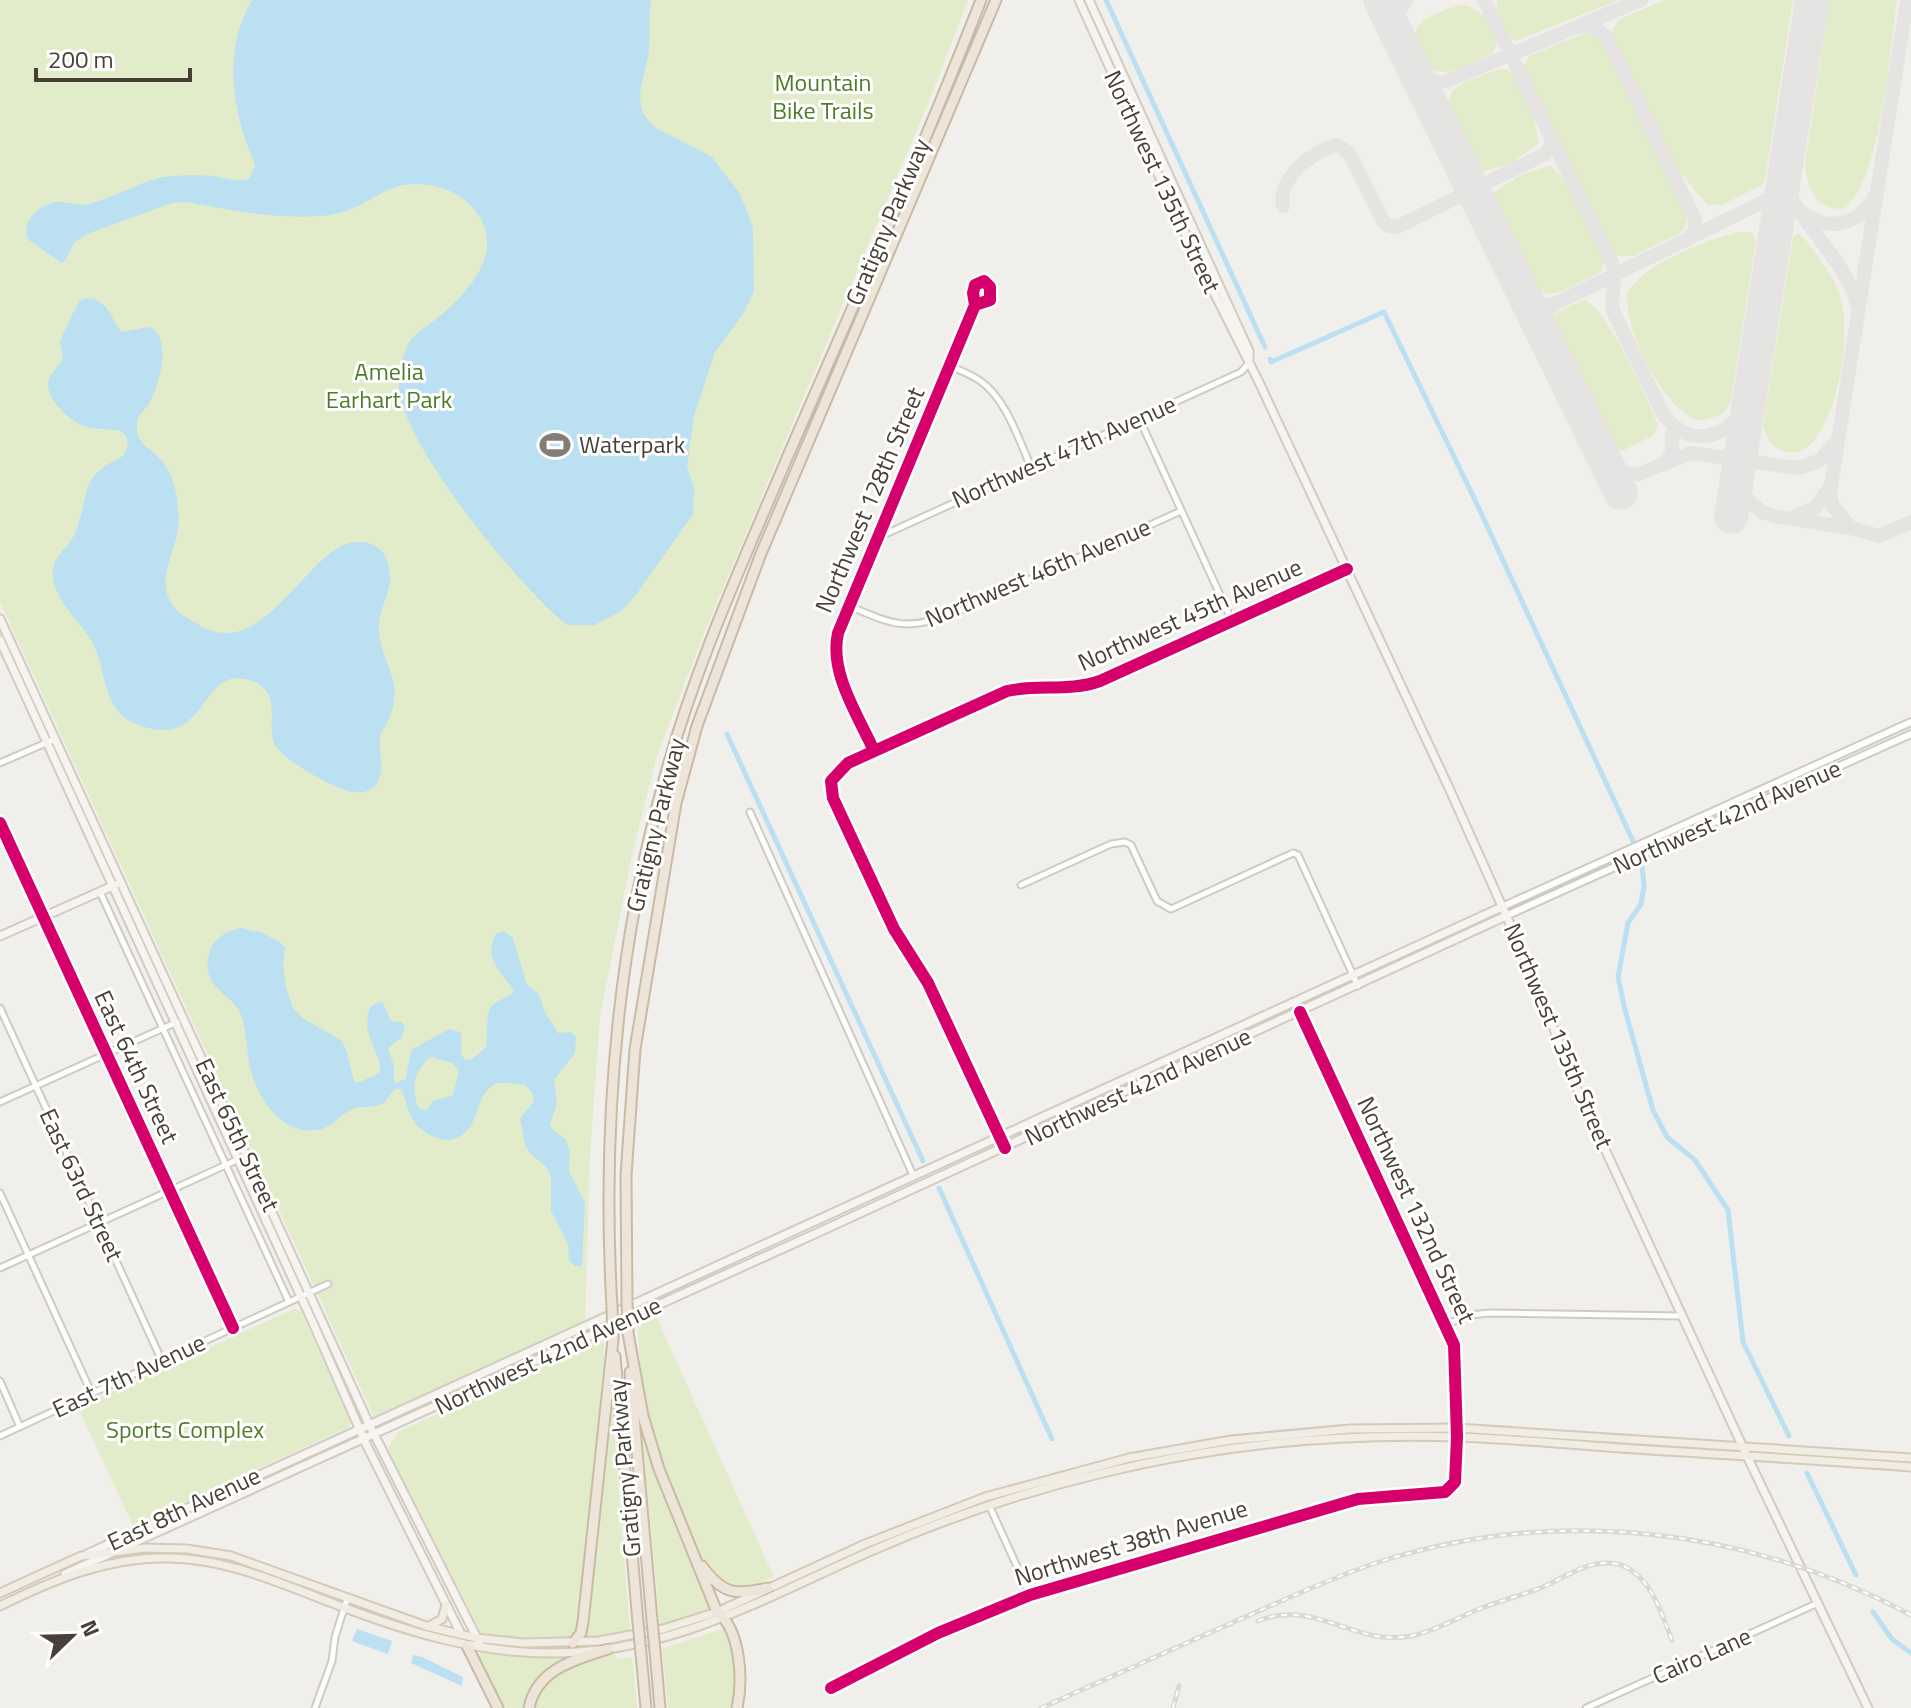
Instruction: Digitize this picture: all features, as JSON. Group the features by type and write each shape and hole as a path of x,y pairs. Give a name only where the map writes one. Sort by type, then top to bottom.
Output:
{"highway":[{"name":"Gratigny Parkway","path":"643,1708 644,1679 613,1340 608,1226 611,1101 620,1001 635,904 663,782 706,651 981,0"},
{"name":"Gratigny Parkway","path":"660,1708 628,1333 626,1175 635,1049 676,803 697,726 760,556 996,0"},
{"path":"628,1333 651,1444 739,1664 741,1682 737,1708"},
{"path":"573,1643 581,1633 583,1622 613,1340"},
{"path":"694,1555 711,1578 727,1591 738,1593 768,1588"},
{"path":"467,1646 498,1708"},
{"path":"529,1708 531,1696 552,1671 608,1649"}],"main road":[{"name":"Northwest 135th Street","path":"1079,0 1218,303 1347,569 1504,906 1573,1080 1868,1708"},
{"name":"Northwest 135th Street","path":"1089,0 1249,351 1249,363"},
{"path":"1115,80 1124,76"},
{"name":"East 65th Street","path":"0,619 51,741 305,1294 482,1648"},
{"name":"East 65th Street","path":"0,640 51,741"},
{"path":"0,936 117,885"},
{"name":"Northwest 42nd Avenue","path":"369,1424 1504,906"},
{"name":"Northwest 42nd Avenue","path":"365,1440 1508,915"},
{"path":"1295,1001 1300,1012"},
{"path":"1105,1088 1110,1099"},
{"path":"1053,1112 1058,1123"},
{"path":"818,1219 823,1231"},
{"path":"707,1270 712,1281"},
{"name":"East 65th Street","path":"305,1294 365,1440 467,1646"},
{"name":"East 8th Avenue","path":"0,1593 369,1424"},
{"path":"81,1556 169,1548 220,1554 426,1626 476,1638 523,1643 573,1643 663,1629 721,1615 768,1588 893,1532 1102,1464 1231,1440 1350,1429 1457,1428 1911,1458"},
{"path":"48,1582 146,1558 195,1559 242,1569 411,1631 467,1646 544,1653 608,1649 663,1639 987,1501 1215,1451 1337,1439 1457,1437 1911,1467"},
{"name":"East 8th Avenue","path":"0,1606 365,1440"},
{"path":"254,1477 259,1488"},
{"path":"13,1587 17,1597"},
{"path":"426,1626 442,1619 446,1605"}],"street":[{"path":"984,281 990,287 990,300 974,308 975,285 984,281"},
{"name":"Northwest 128th Street","path":"874,751 838,670 836,645 876,538 974,308"},
{"name":"Northwest 47th Avenue","path":"876,538 1241,372 1249,363"},
{"path":"950,366 979,380 991,390 1004,408 1031,467"},
{"path":"1136,419 1144,429 1232,621"},
{"name":"Northwest 46th Avenue","path":"849,606 906,626 931,622 1181,511"},
{"name":"Northwest 45th Avenue","path":"1000,1136 928,983 891,923 833,798 831,781 843,766 1007,691 1024,687 1069,689 1100,681 1347,569"},
{"name":"Northwest 42nd Avenue","path":"1504,906 1911,722"},
{"name":"Northwest 42nd Avenue","path":"1508,915 1911,734"},
{"path":"0,763 51,741"},
{"path":"1796,774 1800,784"},
{"path":"750,812 913,1175"},
{"name":"East 64th Street","path":"0,823 233,1328"},
{"path":"1021,885 1111,844 1125,842 1131,845 1157,901 1171,909 1289,854 1298,855 1358,986"},
{"path":"1645,843 1649,852"},
{"path":"100,892 289,1302"},
{"name":"East 63rd Street","path":"0,1008 162,1361"},
{"name":"Northwest 132nd Street","path":"1300,1012 1454,1345 1455,1482"},
{"path":"0,1102 179,1021"},
{"path":"1000,1136 1005,1148"},
{"path":"0,1268 242,1158"},
{"path":"0,1193 91,1393"},
{"name":"East 7th Avenue","path":"0,1436 328,1284"},
{"path":"1445,1325 1470,1315 1489,1313 1683,1316"},
{"path":"0,1381 20,1427"},
{"name":"Northwest 38th Avenue","path":"831,1688 938,1633 1030,1595 1358,1499 1445,1492 1455,1482"},
{"path":"987,1501 1030,1595"},
{"path":"315,1708 332,1661 335,1637 347,1599"},
{"name":"Cairo Lane","path":"1586,1708 1818,1603"}],"green space":[{"name":"Amelia Earhart Park","path":"0,0 968,0 934,89 704,633 656,759 632,855 600,1016 590,1156 585,1321 374,1417 0,602"},
{"path":"1497,0 1619,0 1516,41 1500,24"},
{"path":"1664,0 1793,0 1765,180 1762,185 1722,205 1707,204 1677,169 1614,40 1612,32 1618,20"},
{"path":"1829,0 1897,0 1875,145 1856,196 1843,209 1820,202 1811,189 1805,164"},
{"path":"1459,5 1475,9 1483,15 1494,30 1496,46 1492,53 1462,67 1436,71 1418,55 1415,32 1427,18"},
{"path":"1583,34 1600,37 1687,215 1682,232 1633,256 1618,256 1611,250 1523,67 1529,56"},
{"path":"1499,69 1507,69 1524,93 1539,143 1511,163 1478,173 1451,120 1449,99 1453,91 1463,84"},
{"path":"1551,166 1564,180 1605,261 1601,272 1561,292 1547,294 1531,284 1489,198 1518,177"},
{"path":"1751,232 1756,241 1731,402 1721,415 1700,421 1673,402 1649,367 1632,327 1627,294 1647,272 1661,263 1711,240"},
{"path":"1798,233 1829,272 1837,288 1844,316 1844,335 1840,374 1829,413 1812,443 1805,449 1789,452 1769,441 1763,425 1793,237"},
{"path":"1584,300 1593,306 1614,335 1658,424 1654,435 1622,451 1611,447 1552,326 1556,313"},
{"name":"Sports Complex","path":"294,1309 301,1311 351,1422 349,1427 133,1526 78,1407"},
{"path":"655,1314 774,1577 745,1588 727,1585 713,1573 686,1527 663,1469 644,1395 637,1321"},
{"path":"604,1341 604,1387 578,1633 571,1640 482,1635 387,1449 398,1432"},
{"path":"611,1389 630,1633 583,1639 586,1623"},
{"path":"641,1421 711,1603 710,1611 660,1627"},
{"path":"724,1628 735,1663 732,1708 668,1708 662,1649"},
{"path":"481,1651 578,1655 561,1663 525,1708 502,1708 478,1656"},
{"path":"615,1654 617,1659 632,1657 637,1708 532,1708 545,1681 571,1664 574,1666"}],"water":[{"path":"252,0 651,0 649,51 640,91 642,110 656,128 711,156 740,194 753,227 754,292 743,314 715,352 694,416 687,466 694,488 693,514 636,595 621,611 595,625 567,625 547,607 466,513 440,477 404,410 399,378 408,345 418,332 468,288 477,276 487,248 481,219 457,195 438,187 405,185 345,211 312,216 275,216 185,202 172,203 87,234 74,243 61,263 28,239 29,220 39,209 52,203 88,204 164,177 201,175 249,179 255,166 239,119 233,67 238,33"},
{"path":"93,298 106,307 121,332 150,327 161,341 162,361 158,382 137,421 137,431 141,441 167,468 175,488 178,528 166,586 168,596 178,611 196,623 223,633 248,628 270,613 332,552 352,542 373,545 386,557 390,582 379,632 393,680 394,697 391,713 380,736 381,773 377,784 370,790 357,792 341,788 308,772 280,751 272,738 272,711 268,694 262,686 252,681 234,678 221,684 192,718 178,727 161,730 136,724 118,711 112,702 96,650 60,597 53,578 58,556 76,531 90,482 101,469 124,455 127,445 126,436 121,431 87,427 73,421 55,403 48,388 50,377 63,358 60,342 74,312 82,299"},
{"path":"240,928 263,933 285,948 283,965 293,1008 302,1018 341,1040 354,1082 380,1073 380,1064 367,1029 371,1006 382,1001 391,1021 401,1022 405,1026 402,1037 388,1048 397,1083 406,1078 411,1050 449,1029 460,1032 465,1060 472,1059 486,1047 491,1006 514,992 496,966 491,952 492,944 496,934 504,931 513,938 527,985 539,994 545,1012 558,1033 571,1032 576,1037 575,1053 554,1080 557,1104 550,1124 566,1140 570,1153 569,1171 585,1203 582,1266 575,1266 569,1260 568,1244 551,1211 551,1177 547,1168 525,1145 520,1119 530,1107 533,1095 525,1085 494,1085 482,1099 469,1128 449,1140 434,1137 415,1123 400,1089 395,1089 383,1104 353,1109 322,1129 297,1129 277,1117 262,1097 252,1075 241,1015 209,975 207,966 213,944","holes":["430,1057 453,1063 459,1071 453,1095 433,1101 426,1111 418,1107 415,1080 420,1068"]},
{"path":"357,1629 392,1641 388,1654 354,1642"},
{"path":"413,1655 463,1677 462,1686 411,1663"}],"waterway":[{"path":"1106,0 1265,347"},
{"path":"1270,359 1271,362 1384,312 1633,841"},
{"path":"727,734 923,1161"},
{"path":"1642,865 1644,886 1641,904 1628,923 1618,977 1625,1010 1653,1110 1667,1137 1695,1160 1728,1210 1743,1342 1789,1436"},
{"path":"939,1188 1052,1439"},
{"path":"1807,1473 1856,1575"},
{"path":"1873,1612 1892,1639 1911,1653"}],"taxiway":[{"path":"1400,42 1396,18 1406,0"},
{"path":"1484,0 1613,265 1613,311 1662,412 1672,425 1684,432 1708,436 1731,424 1749,400"},
{"path":"1414,70 1428,81 1447,81 1641,0"},
{"path":"1851,528 1832,505 1830,492 1907,0"},
{"path":"1579,26 1595,27 1607,38 1695,219 1695,230 1687,240"},
{"path":"1283,206 1285,186 1299,167 1318,153 1338,145 1349,153 1383,221 1397,227 1545,154 1552,144 1550,136"},
{"path":"1785,175 1796,206 1842,270 1857,305"},
{"path":"1525,298 1537,305 1555,304 1767,200 1783,181"},
{"path":"1805,214 1824,223 1844,222 1861,213 1874,197"},
{"path":"1542,332 1543,315 1554,304"},
{"path":"1663,464 1672,453 1672,433"},
{"path":"1610,472 1639,474 1691,453 1798,468 1819,461 1835,443"},
{"path":"1792,518 1815,508 1830,487"},
{"path":"1735,488 1762,512 1778,517 1851,528 1879,536 1911,522"}],"runway":[{"path":"1380,0 1621,493"},
{"path":"1731,517 1812,0"}],"railway":[{"path":"1041,1708 1358,1569 1444,1545 1512,1534 1580,1531 1649,1534 1716,1545 1783,1562 1848,1585 1911,1615"},
{"path":"1258,1621 1279,1615 1298,1615 1371,1635 1391,1638 1411,1636 1543,1587 1588,1566 1607,1563 1628,1568 1646,1584 1672,1640"},
{"path":"1173,1708 1179,1686"}],"cycle path":[{"path":"874,751 841,678 836,648 838,633 975,305 975,285 984,281 990,287 990,300 975,305"},
{"path":"1005,1148 928,983 894,929 833,798 831,781 848,763 1007,691 1077,686 1100,681 1347,569"},
{"path":"0,823 233,1328"},
{"path":"831,1688 938,1633 1030,1595 1358,1499 1445,1492 1455,1482 1454,1345 1300,1012"}],"place":[{"name":"Waterpark","path":"555,445"}],"park label":[{"name":"Mountain Bike Trails","path":"823,97"}]}
